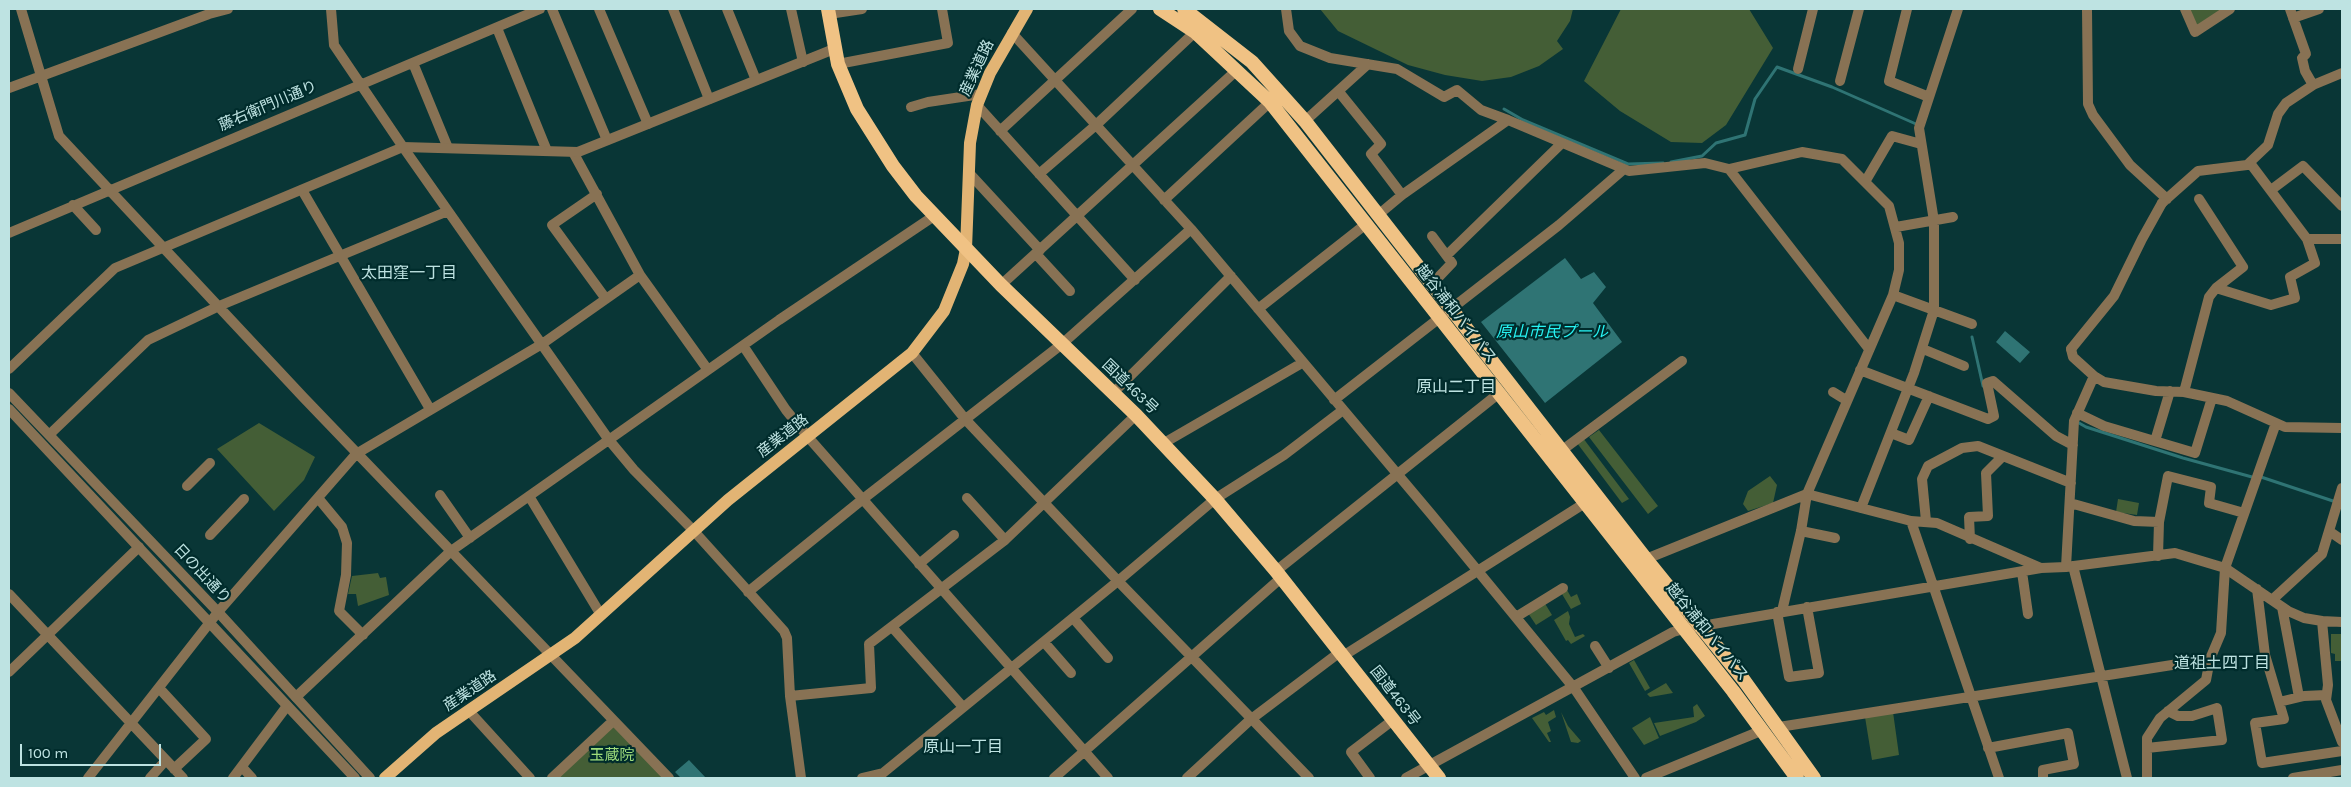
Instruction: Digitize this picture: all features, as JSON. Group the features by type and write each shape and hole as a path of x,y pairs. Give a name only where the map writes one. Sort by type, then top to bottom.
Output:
{"highway":[{"name":"越谷浦和バイパス","path":"1160,9 1195,32 1270,102 1763,730 1797,778"},
{"name":"越谷浦和バイパス","path":"1189,10 1252,62 1305,121 1779,727 1814,778"},
{"name":"国道463号","path":"828,12 838,64 857,109 910,189 1001,285 1164,443 1279,574 1439,778"}],"main road":[{"name":"産業道路","path":"385,778 436,734 551,656 601,615 693,530 912,353 944,311 958,278 966,248 970,142 979,100 1012,33 1027,9"}],"street":[{"path":"21,9 59,136 451,551 669,778"},
{"path":"9,88 208,11 228,9"},
{"path":"331,9 334,45 403,147 610,440 634,470 693,530 784,631 787,638 790,696 801,778"},
{"path":"552,9 607,140"},
{"path":"599,9 648,124"},
{"path":"673,9 709,99"},
{"path":"727,9 756,80"},
{"path":"791,9 803,62"},
{"path":"828,12 862,9"},
{"path":"838,64 948,43 942,9"},
{"path":"1000,131 1132,9"},
{"path":"1286,9 1289,31 1300,46 1330,58 1397,69 1444,97 1457,90 1481,110 1629,171 1705,163 1729,169 1802,152 1842,159 1889,206 1899,243 1900,270 1893,295 1807,494 1801,531 1779,612 1789,677 1820,672 1807,607"},
{"path":"1798,69 1813,9"},
{"path":"1840,81 1858,9"},
{"path":"1907,9 1889,81 1929,97"},
{"path":"1861,508 1909,388 1934,310 1934,221 1919,128 1958,9"},
{"path":"2087,9 2088,104 2093,115 2130,165 2165,201"},
{"path":"2185,9 2195,32 2230,9"},
{"path":"2313,85 2304,71 2302,58 2306,54 2291,13 2319,9"},
{"name":"藤右衛門川通り","path":"9,234 108,190 497,28 534,10"},
{"path":"497,28 548,151"},
{"path":"1039,174 1096,125 1195,32"},
{"path":"1012,33 1191,229 1302,363 1398,474 1574,688 1635,778"},
{"path":"9,369 115,268 403,147 578,152 834,49"},
{"path":"414,63 448,148"},
{"path":"1305,121 1368,64"},
{"path":"1001,285 1134,166 1237,70"},
{"path":"2342,73 2313,85 2286,103 2280,111 2268,145 2250,163 2198,171 2165,201 2142,239 2114,296 2071,349 2073,357 2094,376 2117,385 2184,392 2227,401 2285,427 2302,429 2342,428"},
{"path":"1339,92 1381,144 1370,154 1402,195"},
{"path":"911,106 928,102 979,100 1000,131 1135,280"},
{"path":"1164,200 1270,102"},
{"path":"1378,215 1402,195 1508,120"},
{"path":"1865,182 1892,136 1921,144"},
{"path":"1447,256 1562,143"},
{"path":"573,152 640,275 708,370"},
{"path":"2216,288 2271,305 2295,298 2290,277 2315,263 2307,239 2250,163"},
{"path":"2271,190 2303,166 2342,206"},
{"path":"1334,400 1559,225 1624,169"},
{"path":"1729,169 1869,349"},
{"path":"969,173 1070,291"},
{"path":"302,190 339,256 430,408"},
{"path":"597,194 552,225 606,299"},
{"path":"2184,392 2209,297 2216,288 2243,267 2199,199"},
{"path":"73,205 96,230"},
{"path":"50,434 148,340 219,306 448,211"},
{"path":"296,697 451,551 708,370 744,347 779,320 934,216"},
{"path":"1896,227 1953,217"},
{"path":"1258,309 1366,224"},
{"path":"748,592 863,499 1062,344 1191,229"},
{"path":"1432,236 1452,263 1432,284"},
{"path":"2307,239 2342,238"},
{"path":"88,778 218,612 358,453 430,408 542,344 640,275"},
{"path":"1113,393 1231,276"},
{"path":"1893,295 1972,324"},
{"path":"744,347 786,410 808,437 1108,778"},
{"path":"1923,349 1964,366"},
{"path":"912,353 965,420 1044,505 1250,720 1309,778"},
{"path":"1551,459 1682,361"},
{"path":"1164,443 1302,363"},
{"path":"1860,370 1988,419 1994,416 1987,383 1993,381 2056,436 2073,445"},
{"path":"2094,376 2074,421 2070,503 2070,567 2102,676 2127,778"},
{"path":"1834,392 1846,400"},
{"path":"2155,441 2170,392"},
{"name":"日の出通り","path":"9,393 218,612 370,778"},
{"path":"1054,778 1192,658 1279,574 1398,474 1498,394"},
{"path":"1891,433 1909,440 1929,396"},
{"path":"2077,414 2104,426 2195,453 2212,398"},
{"name":"日の出通り","path":"9,409 355,778"},
{"path":"862,778 884,776 962,707 1012,669 1215,500 1284,454 1342,410"},
{"path":"790,696 871,688 869,644 1005,540 1044,505 1136,415"},
{"path":"2147,778 2147,738 2160,718 2206,680 2210,659 2221,633 2225,568 2276,423"},
{"path":"1926,521 1922,479 1928,466 1962,448 1978,446 2071,483"},
{"path":"1970,539 1969,517 1988,516 1986,472 2003,456"},
{"path":"187,486 210,463"},
{"path":"2158,556 2159,522 2168,476 2211,487 2209,503 2244,513"},
{"path":"2272,600 2322,554 2342,488"},
{"path":"440,494 470,538"},
{"path":"1646,559 1807,494 1911,521 1938,523 1970,539 2041,568"},
{"path":"529,496 601,615"},
{"path":"318,498 342,527 347,543 346,575 339,611 363,634"},
{"path":"967,498 1005,540"},
{"path":"210,535 244,500"},
{"path":"1187,778 1250,720 1341,654 1585,503"},
{"path":"2070,503 2134,521 2159,522"},
{"path":"1911,521 1931,585 1999,778"},
{"path":"1801,531 1835,538"},
{"path":"2329,531 2342,540"},
{"path":"919,564 954,535"},
{"path":"9,672 139,547"},
{"path":"1406,778 1430,767 1673,632 1699,625 1931,585 2041,568 2070,567 2175,554 2225,568 2282,607 2304,618 2342,622"},
{"path":"2022,572 2028,614"},
{"path":"1516,617 1563,588"},
{"path":"2256,589 2265,655 2284,719 2256,723 2262,763 2342,751"},
{"path":"9,594 183,778"},
{"path":"2282,607 2299,697"},
{"path":"1073,618 1108,658"},
{"path":"2322,621 2328,685 2326,700 2342,742"},
{"path":"892,627 962,707"},
{"path":"1044,642 1072,672"},
{"path":"1596,646 1609,668"},
{"path":"1779,727 2210,659"},
{"path":"159,688 206,739 174,769"},
{"path":"2279,702 2299,697 2326,695"},
{"path":"233,778 287,706"},
{"path":"2147,748 2222,740 2217,708 2192,716 2178,716 2168,711"},
{"path":"469,711 530,778"},
{"path":"1370,778 1351,752 1393,720"},
{"path":"552,778 613,721"},
{"path":"1646,778 1763,730"},
{"path":"1988,748 2068,734 2074,764 2043,770 2043,778"},
{"path":"150,778 166,760"},
{"path":"242,767 252,778"},
{"path":"2293,778 2342,770"}],"green space":[{"path":"1320,9 1573,9 1570,21 1557,41 1563,49 1539,66 1511,77 1482,81 1445,75 1408,65 1338,31"},
{"path":"1621,9 1749,9 1773,48 1726,125 1702,143 1671,142 1620,111 1584,81"},
{"path":"2224,9 2196,27 2188,10"},
{"path":"259,423 315,457 304,480 274,511 217,449"},
{"path":"1599,430 1658,506 1648,514 1589,437"},
{"path":"1583,438 1629,499 1622,503 1577,443"},
{"path":"1770,476 1777,485 1773,503 1748,511 1743,504 1748,491"},
{"path":"2118,499 2139,503 2137,515 2116,512"},
{"path":"378,573 380,578 386,577 389,595 358,606 356,594 348,594 352,576"},
{"path":"1567,590 1571,597 1577,594 1581,604 1571,609 1562,594"},
{"path":"1544,602 1552,615 1536,625 1528,613"},
{"path":"1568,611 1570,617 1569,624 1575,637 1583,634 1585,636 1571,644 1568,640 1566,641 1554,620"},
{"path":"2331,634 2342,634 2342,661 2335,661 2335,654 2331,653"},
{"path":"1634,660 1650,688 1645,691 1629,663"},
{"path":"1666,683 1673,693 1650,697 1647,694"},
{"path":"1697,704 1705,716 1696,722 1660,736 1654,723 1694,717 1693,707"},
{"path":"1554,710 1556,717 1548,722 1551,731 1547,733 1551,742 1549,742 1532,718 1544,712 1546,715"},
{"path":"1561,712 1568,726 1581,741 1578,743 1571,742"},
{"path":"1893,712 1899,755 1872,760 1865,717"},
{"path":"1650,717 1659,738 1644,745 1632,728"},
{"name":"玉蔵院","path":"612,725 664,778 558,778"}],"water":[{"name":"原山市民プール","path":"1565,258 1581,279 1594,272 1606,287 1593,303 1622,342 1545,403 1481,322"},
{"path":"2005,331 2030,352 2020,363 1996,342"},
{"path":"689,760 706,778 681,778 675,772"}],"waterway":[{"path":"1671,162 1702,156 1716,143 1745,135 1755,99 1777,67 1832,87 1916,124"},
{"path":"1504,109 1523,120 1628,164 1663,163"},
{"path":"1972,337 1983,386"},
{"path":"2079,423 2086,427 2183,458 2252,477"},
{"path":"2261,477 2336,502"}],"district":[{"name":"太田窪一丁目","path":"409,273"},
{"name":"原山二丁目","path":"1456,387"},
{"name":"道祖土四丁目","path":"2222,663"},
{"name":"原山一丁目","path":"963,747"}]}
